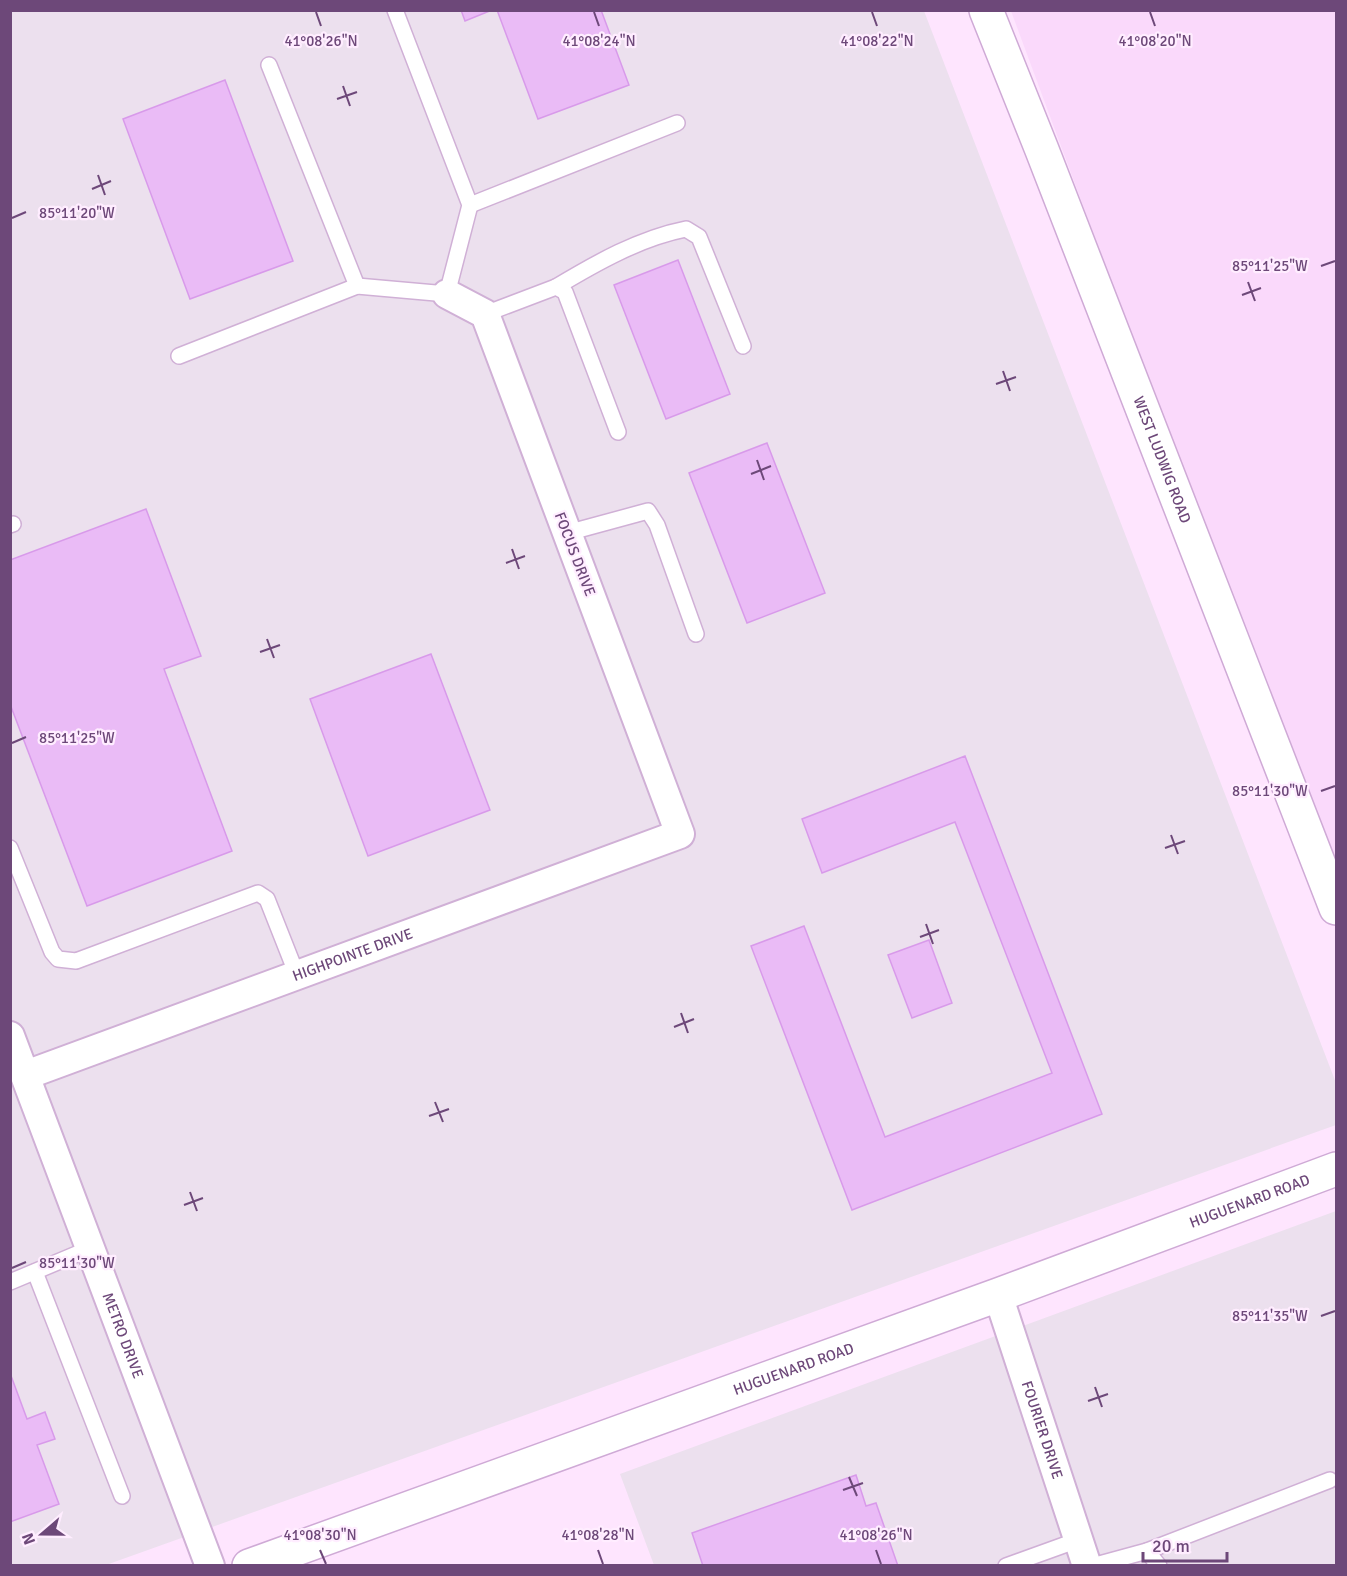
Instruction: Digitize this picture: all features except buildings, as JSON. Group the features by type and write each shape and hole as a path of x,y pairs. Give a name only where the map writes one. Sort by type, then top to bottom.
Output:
{"main road":[{"name":"WEST LUDWIG ROAD","path":"986,10 1336,908"},
{"name":"HUGUENARD ROAD","path":"249,1566 998,1296 1336,1169"}],"street":[{"path":"447,294 485,314"},
{"name":"FOCUS DRIVE","path":"485,314 680,834"},
{"name":"HIGHPOINTE DRIVE","path":"26,1075 680,834"},
{"name":"METRO DRIVE","path":"10,1036 210,1566"},
{"name":"FOURIER DRIVE","path":"998,1296 1086,1557"}],"lane":[{"path":"179,356 357,286 447,294 470,205 395,10"},
{"path":"269,65 357,286"},
{"path":"470,205 677,123"},
{"path":"485,314 556,287 606,258 670,232 687,229 699,237 743,346"},
{"path":"556,287 565,292 618,432"},
{"path":"567,533 648,511 657,525 696,634"},
{"path":"10,848 52,952 58,959 76,961 258,893 267,898 297,975"},
{"path":"10,1282 91,1248"},
{"path":"35,1272 122,1496"},
{"path":"1006,1566 1147,1551 1330,1480"},
{"path":"1147,1551 1159,1566"}],"shaded area":[{"path":"11,11 924,11 1336,1083 1336,1125 106,1565 11,1566"},
{"path":"1011,11 1336,11 1336,889"},
{"path":"1336,1211 1336,1565 654,1565 620,1474"}]}
